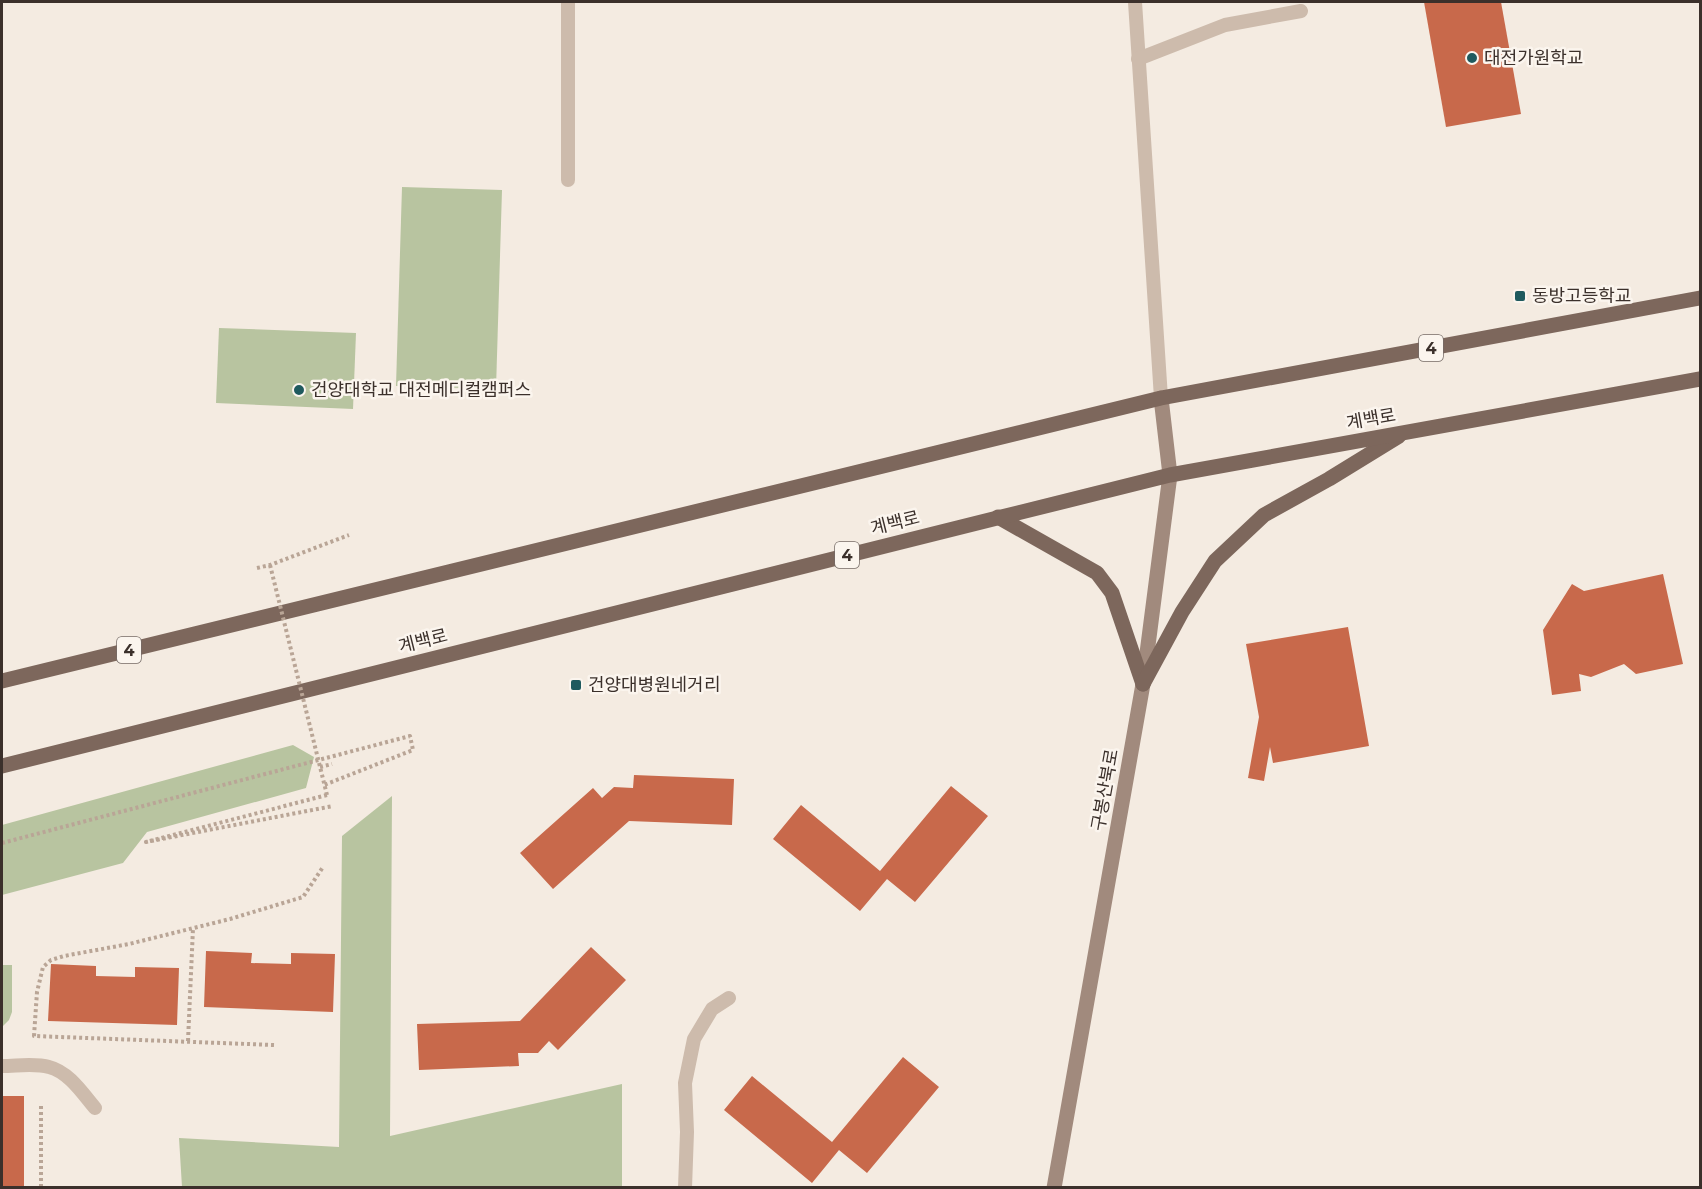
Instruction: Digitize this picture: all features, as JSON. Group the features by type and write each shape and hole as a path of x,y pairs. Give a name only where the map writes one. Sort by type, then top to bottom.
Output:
{"main road":[{"name":"4","path":"2,681 1161,398 1701,298"},
{"name":"계백로","path":"2,766 1170,475 1701,379"},
{"name":"구봉산북로","path":"1054,1188 1143,684 1170,475 1161,398"},
{"path":"1143,684 1182,612 1215,561 1264,515 1407,432"},
{"path":"998,518 1097,573 1112,593 1143,684"}],"lane":[{"path":"568,2 568,180"},
{"path":"1135,2 1161,398"},
{"path":"1138,58 1225,25 1301,11"},
{"path":"685,1188 687,1131 685,1083 694,1039 712,1009 729,998"},
{"path":"2,1066 46,1066 56,1069 73,1083 95,1108"}],"path":[{"path":"257,568 349,535"},
{"path":"270,565 327,795 146,842 333,806"},
{"path":"2,843 410,736 413,750 324,785"},
{"path":"320,767 332,764"},
{"path":"274,1045 34,1036 37,992 43,967 51,960 64,956 129,944 303,897 323,867"},
{"path":"188,1041 193,928"},
{"path":"41,1106 42,1188"}],"green space":[{"path":"402,187 502,190 496,389 396,386"},
{"path":"219,328 356,333 353,409 216,403"},
{"path":"293,745 314,757 306,788 147,832 123,863 2,895 2,825"},
{"path":"392,796 390,1136 622,1084 622,1187 182,1187 179,1138 339,1147 342,836"},
{"path":"2,965 12,965 12,1012 9,1020 2,1027"}],"building":[{"name":"대전가원학교","path":"1424,2 1501,2 1521,114 1446,127"},
{"path":"1663,574 1683,664 1636,674 1624,664 1591,677 1579,674 1581,691 1552,695 1543,630 1572,584 1584,591"},
{"path":"1348,627 1369,746 1273,763 1270,747 1264,781 1248,778 1259,717 1246,644"},
{"path":"634,775 734,779 732,825 629,821 553,889 520,853 593,788 602,798 614,787 633,788"},
{"path":"951,786 988,816 915,902 887,879 860,911 773,839 801,805 880,871"},
{"path":"591,947 626,980 558,1050 549,1041 538,1053 518,1053 519,1066 419,1070 417,1024 520,1021"},
{"path":"206,951 252,953 251,963 291,964 291,953 335,954 333,1012 204,1007"},
{"path":"51,964 96,966 96,976 135,977 135,967 179,968 177,1025 48,1021"},
{"path":"903,1057 939,1087 867,1173 839,1150 812,1183 724,1110 752,1076 832,1142"},
{"path":"2,1096 24,1096 24,1188 2,1188"}],"place":[{"name":"대전가원학교","path":"1472,58"},
{"name":"동방고등학교","path":"1520,296"},
{"name":"건양대학교 대전메디컬캠퍼스","path":"299,390"},
{"name":"건양대병원네거리","path":"576,685"}]}
